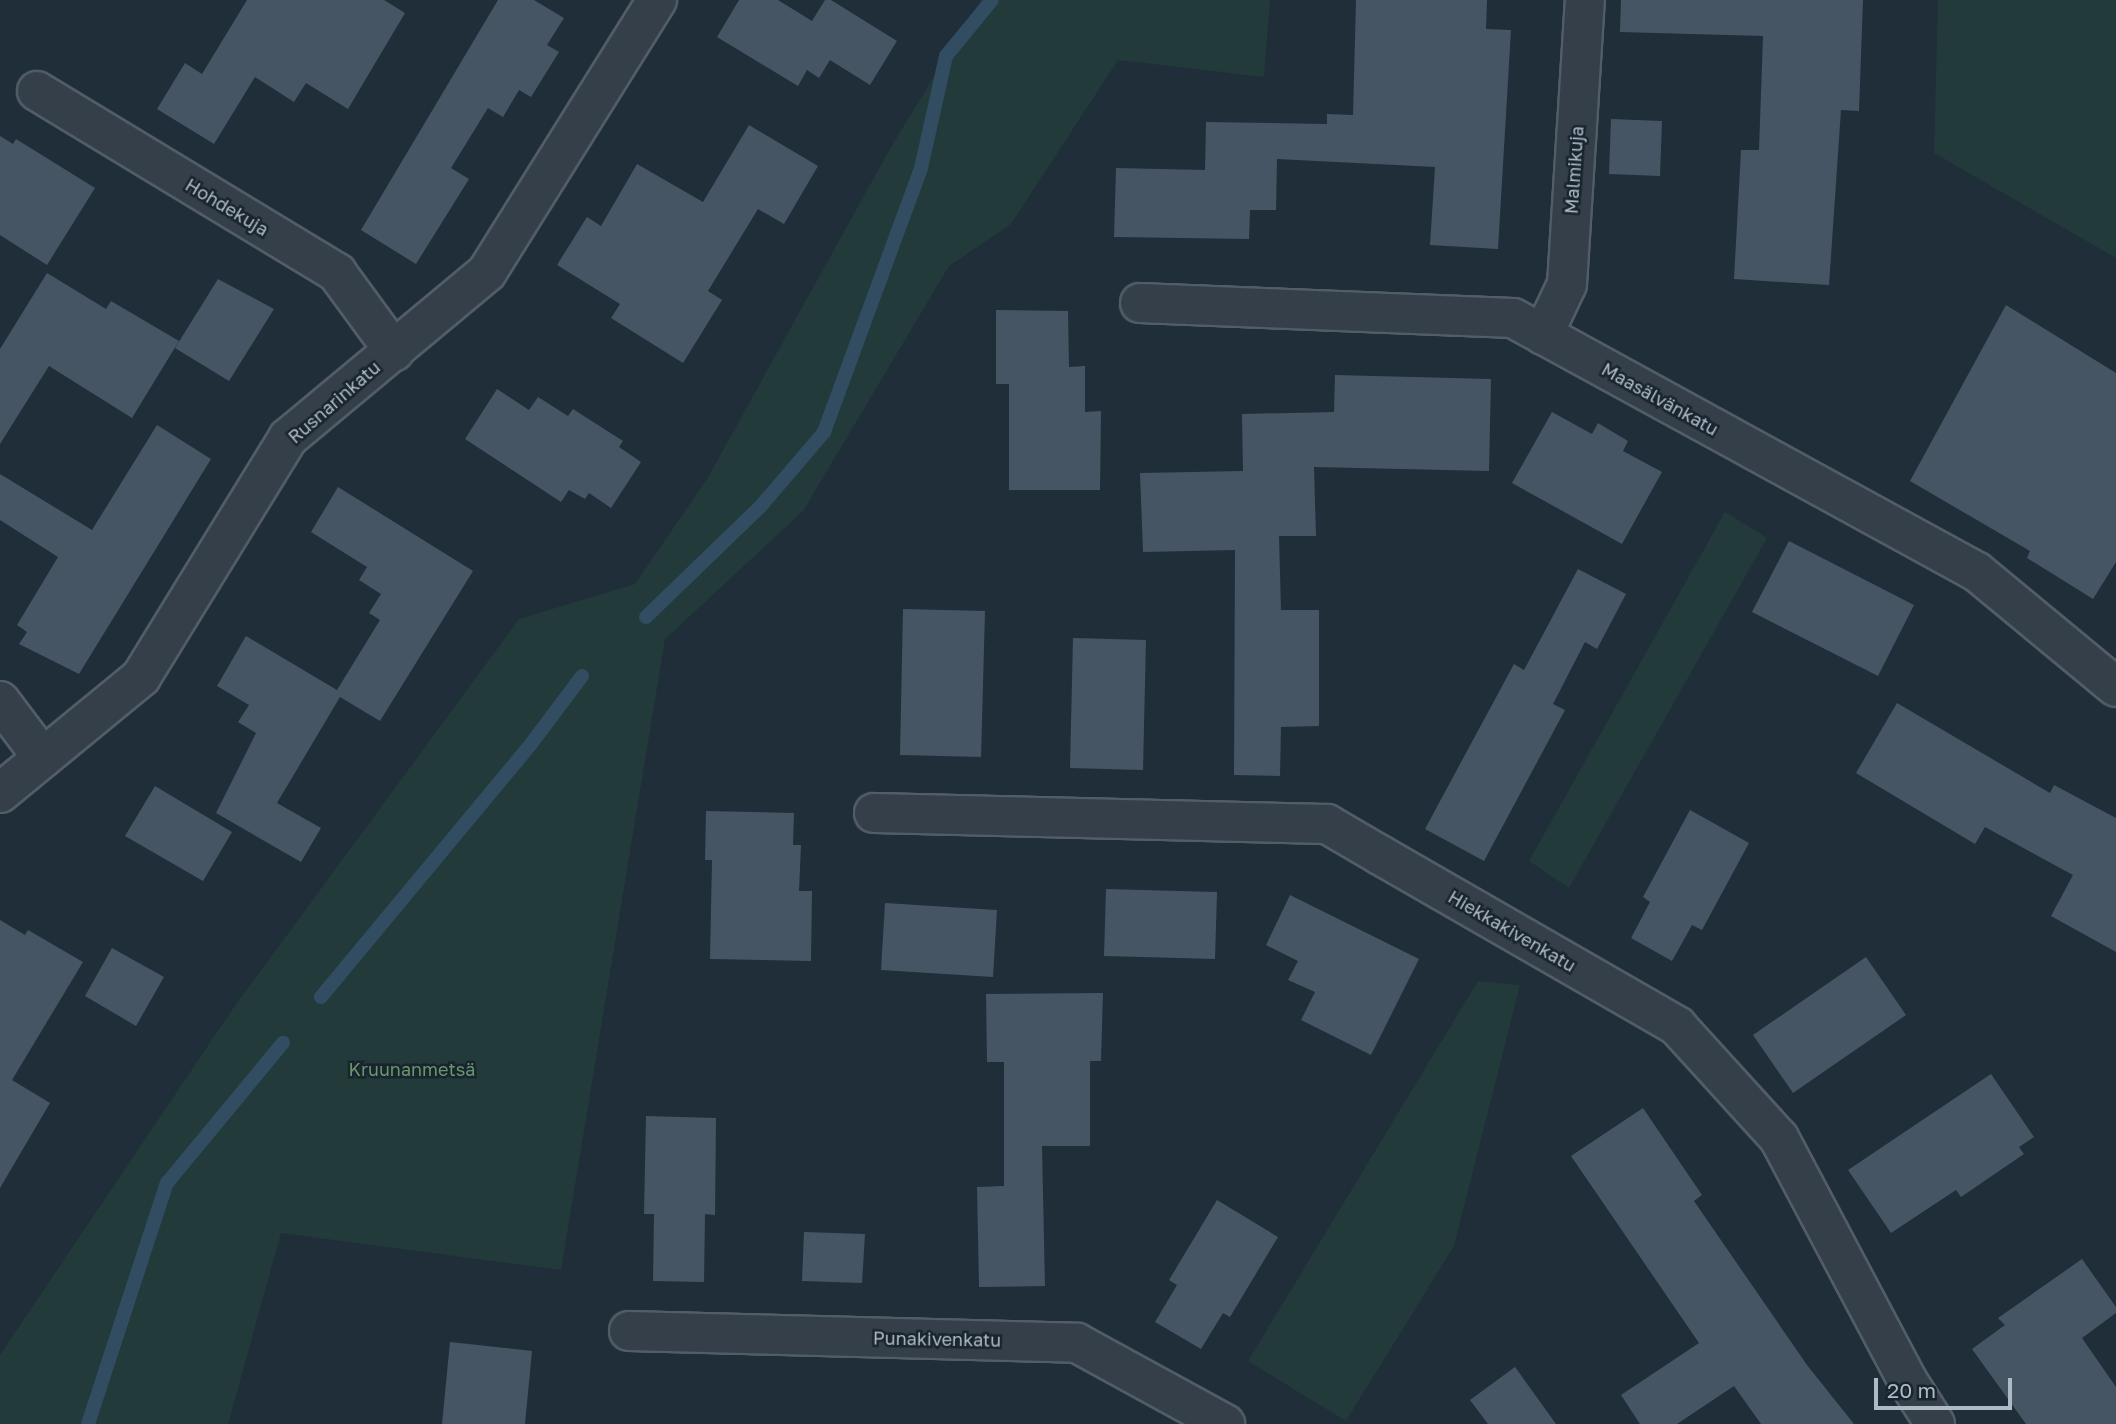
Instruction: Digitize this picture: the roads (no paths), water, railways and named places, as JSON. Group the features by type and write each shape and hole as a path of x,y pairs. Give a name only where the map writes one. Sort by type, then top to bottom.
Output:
{"street":[{"name":"Rusnarinkatu","path":"0,793 141,677 288,438 487,272 657,0"},
{"name":"Malmikuja","path":"1543,335 1567,284 1585,0"},
{"name":"Hohdekuja","path":"37,91 337,273 394,351"},
{"name":"Maasälvänkatu","path":"1140,303 1513,318 1977,572 2116,687"},
{"path":"0,701 43,758"},
{"name":"Hiekkakivenkatu","path":"874,813 1327,824 1392,861 1677,1026 1779,1138 1935,1424"},
{"name":"Punakivenkatu","path":"629,1331 1077,1343 1225,1424"}],"waterway":[{"path":"646,617 760,507 824,432 921,168 946,56 992,0"},
{"path":"321,997 531,744 582,676"},
{"path":"88,1424 167,1183 283,1043"}],"park label":[{"name":"Kruunanmetsä","path":"412,1069"}]}
